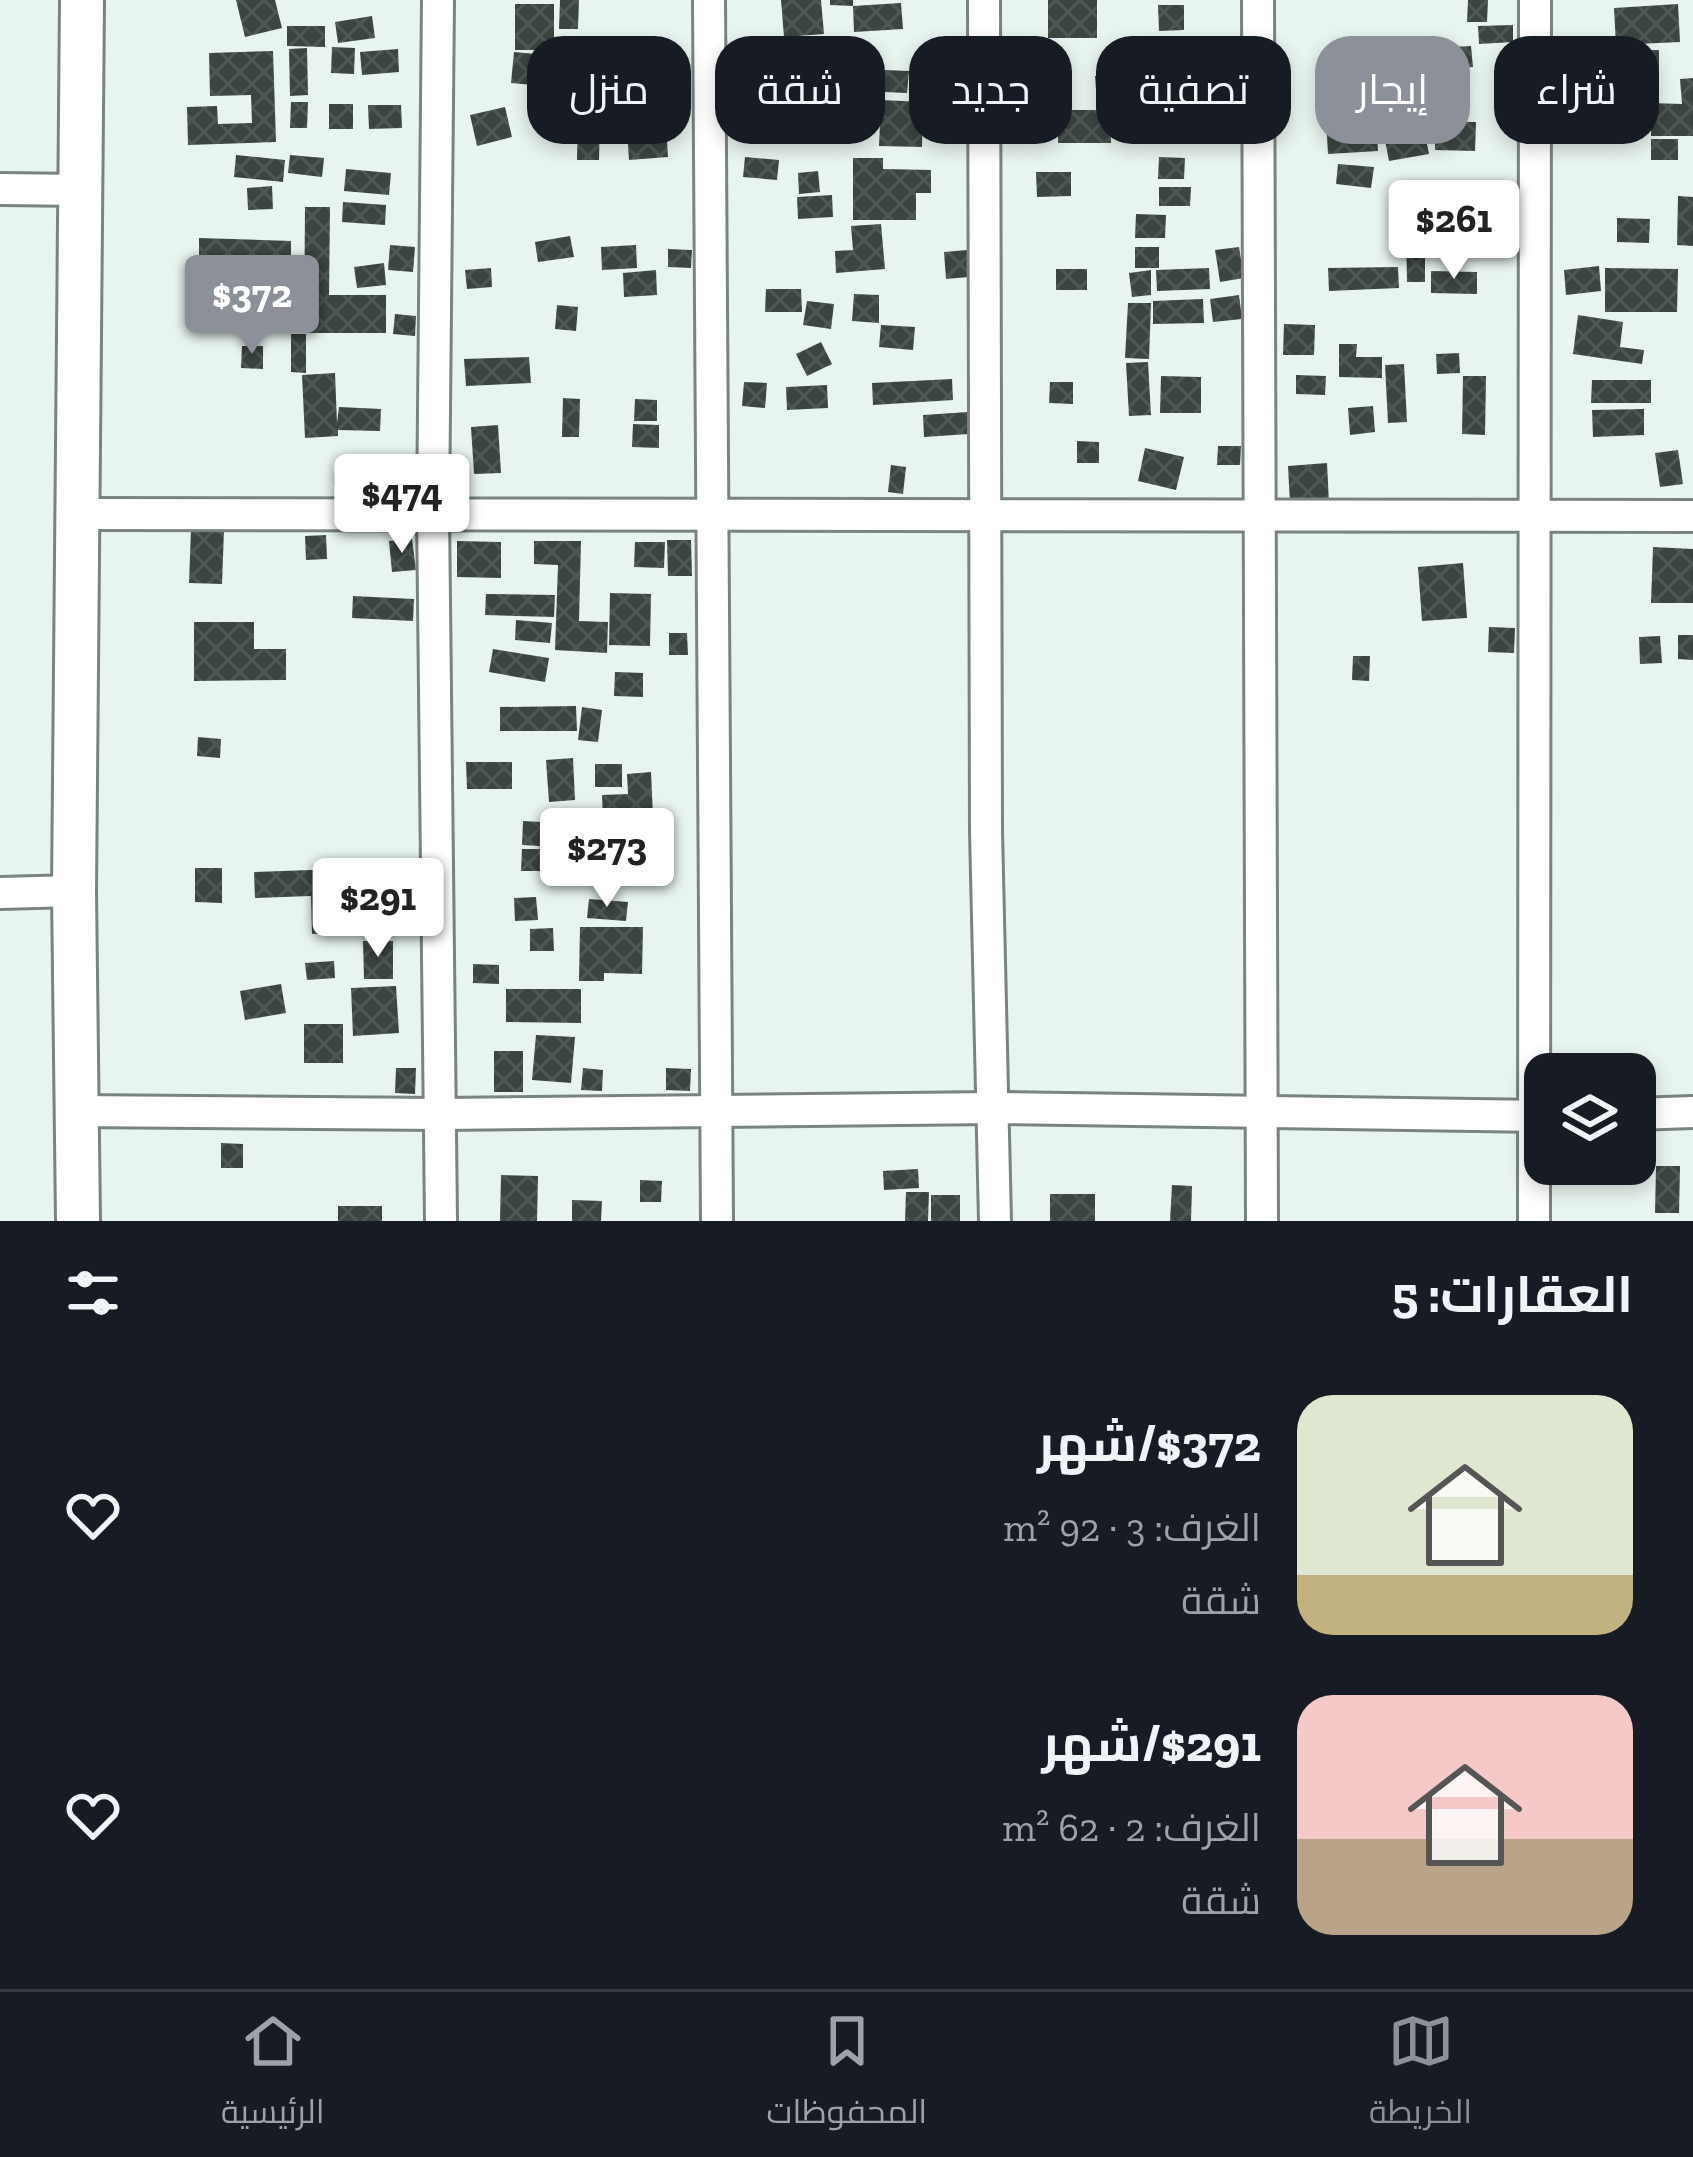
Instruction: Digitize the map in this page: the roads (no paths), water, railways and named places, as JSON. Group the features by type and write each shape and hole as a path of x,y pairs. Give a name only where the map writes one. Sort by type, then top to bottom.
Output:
{"main road":[{"path":"79,1221 74,891 82,0"}],"street":[{"path":"438,0 433,513 441,1221"},
{"path":"709,0 717,1221"},
{"path":"984,0 986,831 995,1221"},
{"path":"1258,0 1262,1221"},
{"path":"1535,0 1539,1053"},
{"path":"0,189 82,190"},
{"path":"77,514 1693,516"},
{"path":"0,893 74,891"},
{"path":"76,1111 440,1114 995,1108 1524,1116"},
{"path":"1656,1113 1693,1112"},
{"path":"1534,1221 1536,1185"}]}
